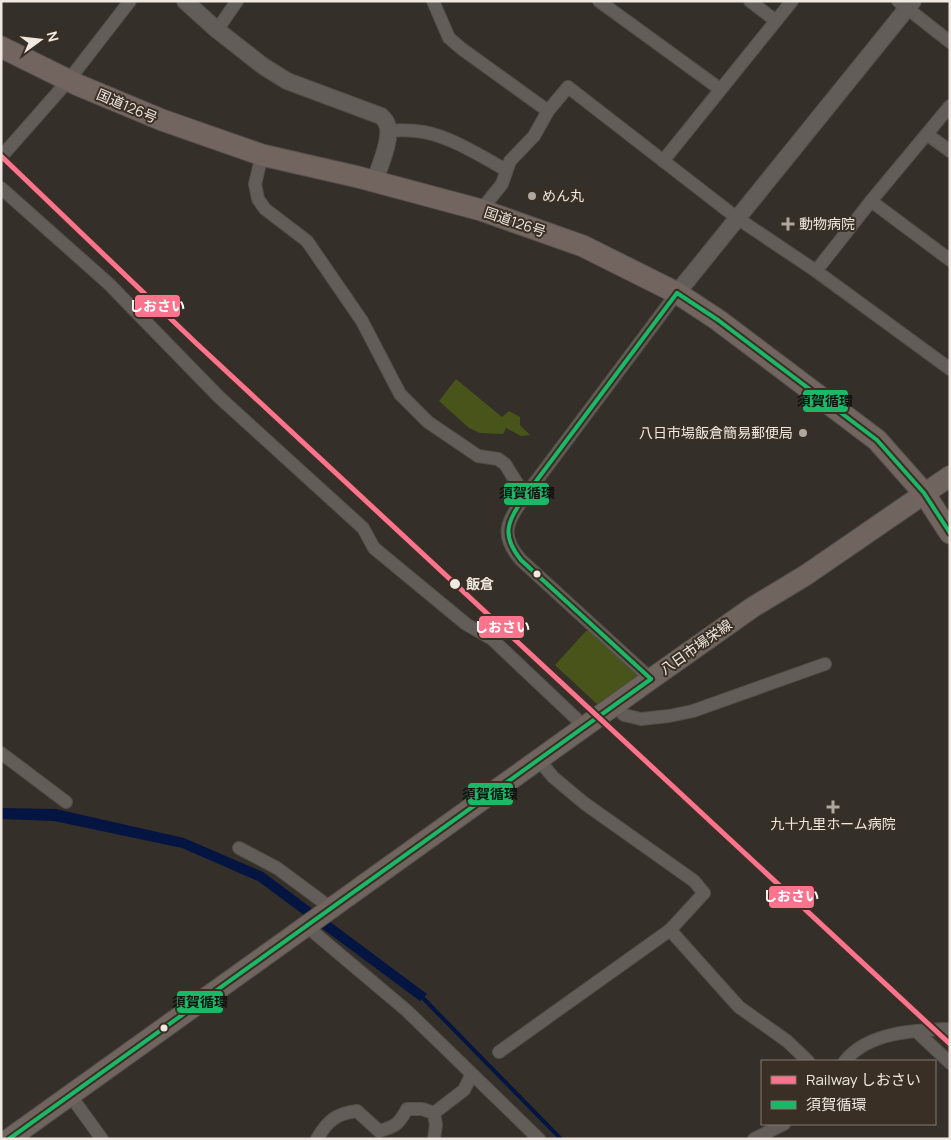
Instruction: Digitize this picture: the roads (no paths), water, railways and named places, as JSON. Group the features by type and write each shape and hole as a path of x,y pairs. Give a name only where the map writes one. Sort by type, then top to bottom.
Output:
{"highway":[{"name":"国道126号","path":"1,47 68,81 162,120 262,154 481,210 583,246 676,293 718,320 877,440 924,493 950,533"}],"main road":[{"name":"八日市場栄線","path":"9,1139 584,726 753,607 806,575 950,476"}],"street":[{"path":"1,157 68,81 130,1"},
{"path":"217,30 237,1"},
{"path":"433,1 449,38 548,111"},
{"path":"599,1 720,89"},
{"path":"750,1 776,21"},
{"path":"663,161 792,1"},
{"path":"187,2 217,30 263,66 287,81 381,116 387,122 388,131 386,147 374,182"},
{"path":"651,679 521,560 511,548 508,538 510,520 525,496 676,293 906,4 950,42"},
{"path":"481,210 502,184 510,161 534,136 548,111 568,87 737,218 816,271 950,369"},
{"path":"816,271 950,106"},
{"path":"388,131 410,130 432,134 470,150 506,170"},
{"path":"928,134 950,151"},
{"path":"262,154 255,184 258,199 265,209 307,241 362,321 400,394 428,422 478,456 498,459 505,464 525,496"},
{"path":"1,188 109,284 219,397 364,528 374,548 466,624 492,639 584,726"},
{"path":"871,201 950,260"},
{"path":"615,705 624,714 641,718 693,711 825,664"},
{"path":"1,753 66,802"},
{"path":"499,1052 670,930 704,893 694,881 584,803 553,777 539,760"},
{"path":"239,848 277,868 331,908"},
{"path":"306,925 406,1010 539,1139"},
{"path":"670,930 739,1007 787,1041 807,1060"},
{"path":"846,1060 852,1052 868,1042 881,1037 916,1031 950,1029"},
{"path":"916,1031 950,1064"},
{"path":"434,1139 435,1119 464,1090 472,1074"},
{"path":"70,1095 102,1139"},
{"path":"317,1139 324,1127 343,1112 357,1111 379,1131 392,1128 401,1120 407,1110 422,1109 435,1119 446,1139"},
{"path":"754,1139 782,1125"}],"water":[{"path":"1,808 56,809 184,838 263,872 427,994 420,1001 258,881 182,848 54,821 1,819"}],"waterway":[{"path":"421,996 561,1139"}],"rail line":[{"name":"しおさい","path":"1,156 196,343 950,1044"}],"place":[{"name":"めん丸","path":"532,196"},
{"name":"動物病院","path":"788,224"},
{"name":"八日市場飯倉簡易郵便局","path":"803,433"},
{"name":"飯倉","path":"455,584"},
{"name":"九十九里ホーム病院","path":"833,807"}]}
